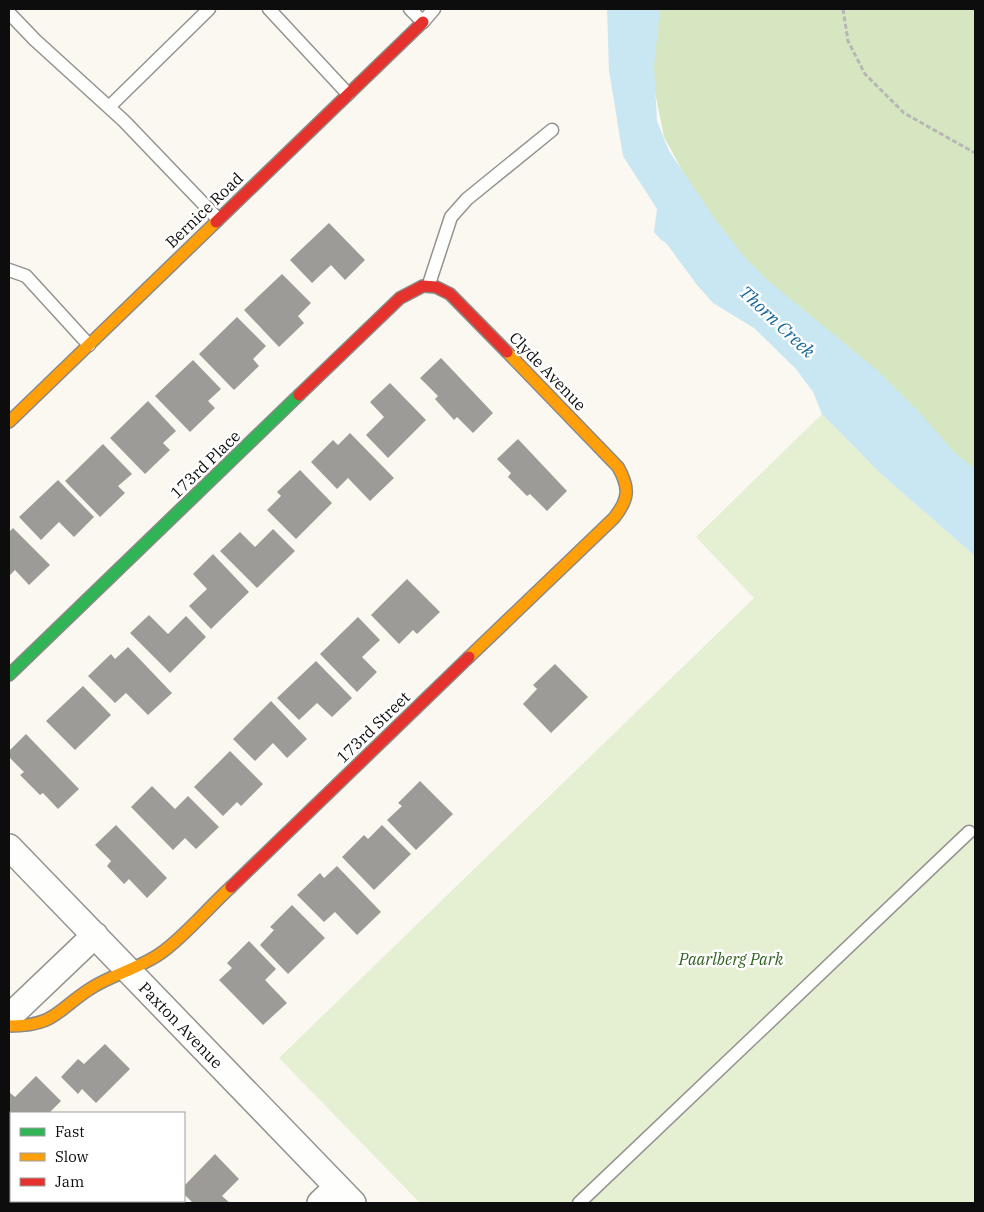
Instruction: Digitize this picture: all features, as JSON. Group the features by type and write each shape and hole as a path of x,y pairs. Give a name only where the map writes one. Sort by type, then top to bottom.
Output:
{"street":[{"name":"Bernice Road","path":"9,422 422,22"},
{"name":"Clyde Avenue","path":"429,284 443,289 458,301 611,460 627,482 628,494"},
{"name":"173rd Place","path":"9,675 400,298 415,287 429,284"},
{"name":"173rd Street","path":"9,1026 30,1026 46,1021 65,1010 93,987 129,971 162,953 614,518 624,506 628,494"},
{"name":"Paxton Avenue","path":"9,847 129,971 337,1198"},
{"path":"9,1017 95,935"}],"lane":[{"path":"109,107 209,9"},
{"path":"269,9 348,94"},
{"path":"410,9 422,22 434,9"},
{"path":"9,13 35,40 109,107 218,219"},
{"path":"429,284 451,217 467,199 552,130"},
{"path":"9,270 26,276 89,345"},
{"path":"579,1203 970,832"}],"path":[{"path":"843,9 848,41 865,74 904,112 975,154"}],"green space":[{"path":"646,9 975,9 975,515 740,277 664,137 645,42"},
{"name":"Paarlberg Park","path":"822,414 880,473 975,556 975,1203 420,1203 279,1058 754,598 696,537"}],"water":[{"name":"Thorn Creek","path":"607,9 660,9 654,66 657,121 669,151 715,219 742,254 765,278 877,370 920,413 954,452 975,469 975,556 880,473 822,414 813,392 796,369 754,328 713,303 697,285 667,244 654,232 657,209 623,156 609,71"}],"building":[{"path":"329,223 365,260 345,280 331,265 312,283 290,260"},
{"path":"282,274 311,303 298,316 304,323 279,347 244,310"},
{"path":"237,317 266,346 253,359 259,366 234,390 199,354"},
{"path":"441,358 493,413 473,433 457,417 454,420 435,399 438,396 420,378"},
{"path":"193,360 221,389 208,401 215,408 190,432 155,396"},
{"path":"390,383 426,420 388,458 366,435 384,417 370,402"},
{"path":"148,401 176,431 163,443 170,450 145,474 110,438"},
{"path":"350,433 394,478 370,501 348,478 337,489 311,462 333,440 338,445"},
{"path":"518,439 567,491 547,511 530,494 527,496 508,477 511,473 497,459"},
{"path":"103,444 132,474 118,486 125,493 100,517 65,481"},
{"path":"300,470 332,503 296,539 267,510 281,496 277,492"},
{"path":"58,480 94,517 74,537 59,522 41,540 19,517"},
{"path":"13,528 50,565 29,585 15,570 9,576 9,532"},
{"path":"273,529 295,551 257,588 220,551 240,532 255,547"},
{"path":"213,554 249,592 211,629 189,606 207,589 193,574"},
{"path":"407,579 440,612 417,634 413,630 399,644 371,615"},
{"path":"149,615 168,634 186,616 206,637 170,673 130,633"},
{"path":"358,617 380,640 362,657 377,672 357,692 320,654"},
{"path":"128,647 172,693 148,715 126,693 115,703 88,676 111,654 115,659"},
{"path":"316,661 352,698 332,717 317,703 299,720 277,698"},
{"path":"555,664 588,697 551,733 523,704 537,689 533,685"},
{"path":"83,686 111,715 75,750 46,721"},
{"path":"271,701 307,739 287,758 273,743 255,761 233,739"},
{"path":"26,734 79,789 58,809 43,793 40,795 20,775 24,772 9,757 9,751"},
{"path":"230,751 263,784 241,806 237,802 223,816 194,787"},
{"path":"420,781 453,814 416,850 387,820 402,806 398,803"},
{"path":"152,786 175,809 188,796 219,827 196,849 185,838 173,850 131,807"},
{"path":"116,825 167,878 147,898 129,879 124,884 107,866 111,861 95,845"},
{"path":"382,825 411,854 374,890 342,857 364,835 368,839"},
{"path":"337,866 381,912 357,935 335,912 324,922 297,895 320,873 324,878"},
{"path":"292,905 325,938 288,974 260,945 274,930 270,927"},
{"path":"249,941 276,969 265,980 287,1003 263,1025 219,980 232,968 227,963"},
{"path":"105,1044 130,1069 96,1103 82,1089 78,1094 61,1077 78,1059 84,1064"},
{"path":"36,1076 61,1101 50,1112 10,1112 9,1127 9,1092 15,1097"},
{"path":"215,1154 239,1179 222,1196 230,1203 193,1203 185,1195 185,1185"}],"traffic: fast":[{"path":"9,675 299,395"}],"traffic: slow":[{"path":"9,422 216,222"},
{"path":"469,657 614,518 623,505 626,493 625,481 618,467 507,352"},
{"path":"9,1026 37,1023 56,1015 93,987 153,958 178,939 231,887"}],"traffic: jam":[{"path":"216,222 423,22"},
{"path":"299,395 400,298 423,286 436,287 450,294 507,352"},
{"path":"231,887 469,657"}]}
